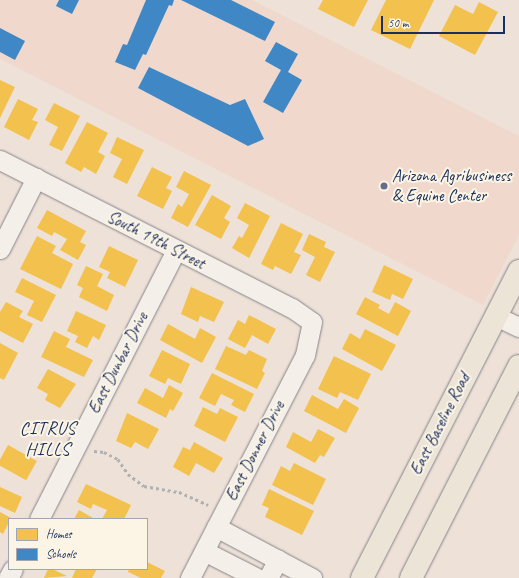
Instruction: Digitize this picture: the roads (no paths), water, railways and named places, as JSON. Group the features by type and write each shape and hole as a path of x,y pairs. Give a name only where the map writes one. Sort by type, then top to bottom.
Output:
{"main road":[{"name":"East Baseline Road","path":"362,578 519,271"},
{"path":"411,578 519,366"}],"street":[{"name":"South 19th Street","path":"0,160 292,308 312,322"},
{"path":"0,249 36,178"},
{"name":"East Dunbar Drive","path":"40,518 176,250"},
{"path":"496,316 519,327"},
{"name":"East Donner Drive","path":"190,578 305,355 312,322"},
{"path":"216,527 312,578"},
{"path":"204,551 256,578"},
{"path":"268,578 278,559"}],"place":[{"name":"Arizona Agribusiness & Equine Center","path":"384,186"}],"district":[{"name":"CITRUS HILLS","path":"48,439"}]}
